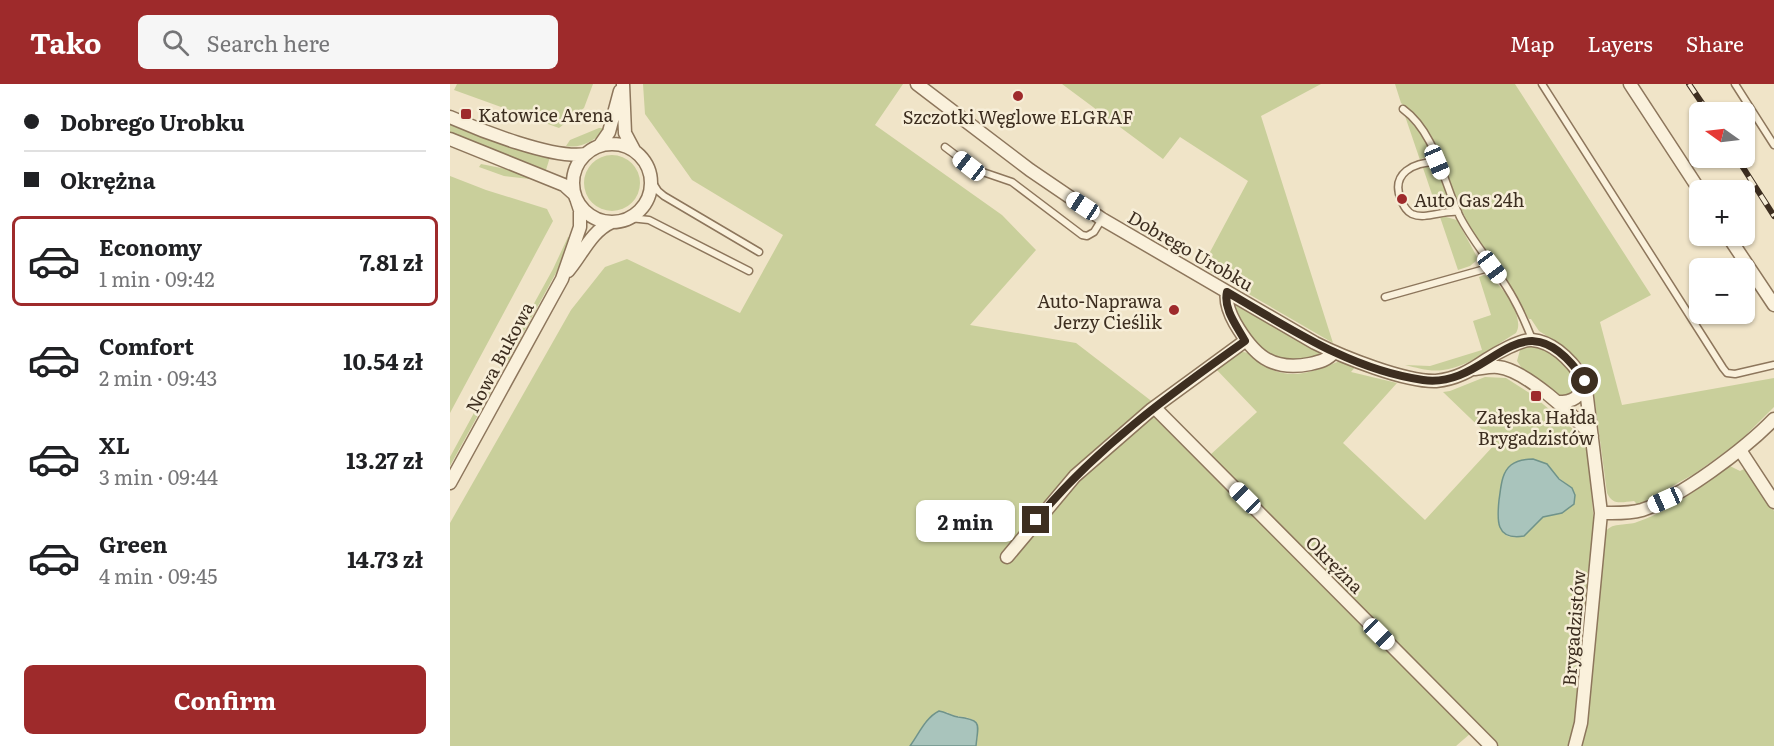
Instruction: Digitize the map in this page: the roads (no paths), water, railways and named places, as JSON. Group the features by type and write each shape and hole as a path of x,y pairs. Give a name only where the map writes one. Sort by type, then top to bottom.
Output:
{"street":[{"path":"576,198 573,183 574,172 586,154 600,145 609,132 622,84"},
{"path":"450,139 564,185 588,214 603,222 630,218 642,208 650,195 651,180 646,163 634,150 625,133 622,84"},
{"name":"Dobrego Urobku","path":"917,84 1030,170 1102,219 1334,352 1362,363 1426,381 1448,379 1474,369 1498,367 1520,375 1557,402 1592,436"},
{"path":"1630,84 1693,180"},
{"path":"450,117 507,140 562,153 586,154"},
{"path":"600,145 617,144 634,150"},
{"name":"Nowa Bukowa","path":"562,279 580,227 580,210 576,198"},
{"name":"Nowa Bukowa","path":"450,483 562,279 595,235 612,222"},
{"path":"1735,246 1774,305"},
{"path":"1227,292 1226,298 1230,314 1245,341 1263,358 1279,365 1289,366 1321,362 1334,352"},
{"name":"Dobrego Urobku","path":"1474,369 1487,359 1524,340 1533,340"},
{"path":"1533,340 1559,352 1573,364 1585,381 1601,513 1629,513 1643,510 1665,500 1740,450 1774,419"},
{"path":"1007,557 1075,476 1155,408 1245,341"},
{"path":"1516,345 1514,362 1520,375"},
{"path":"1557,402 1576,399 1585,381"},
{"name":"Okrężna","path":"1155,408 1491,746"},
{"path":"1740,450 1774,502"},
{"name":"Brygadzistów","path":"1575,746 1581,723 1585,690 1601,513"}],"lane":[{"path":"1542,84 1723,368 1728,373 1735,374 1774,365"},
{"path":"1735,84 1774,145"},
{"path":"1403,109 1427,136 1458,212 1473,240 1517,305 1533,340"},
{"path":"945,147 974,169 1019,186 1082,235 1091,234 1102,219"},
{"path":"1437,162 1422,164 1407,171 1398,183 1397,190 1405,208 1413,215 1458,212"},
{"path":"651,180 657,191 664,196 759,252"},
{"path":"630,218 649,220 749,271"},
{"path":"1385,297 1492,267"}],"water":[{"path":"1533,459 1547,464 1559,479 1572,488 1575,495 1574,504 1562,513 1543,517 1524,536 1515,537 1503,532 1498,521 1503,476 1513,463"},
{"path":"939,711 975,722 978,728 976,746 910,746 926,722"}],"railway":[{"path":"1689,84 1701,102"},
{"path":"1743,168 1774,216"}],"place":[{"name":"Szczotki Węglowe ELGRAF","path":"1018,96"},
{"name":"Katowice Arena","path":"466,114"},
{"name":"Auto Gas 24h","path":"1402,199"},
{"name":"Auto-Naprawa Jerzy Cieślik","path":"1174,310"},
{"name":"Załęska Hałda Brygadzistów","path":"1536,396"}]}
